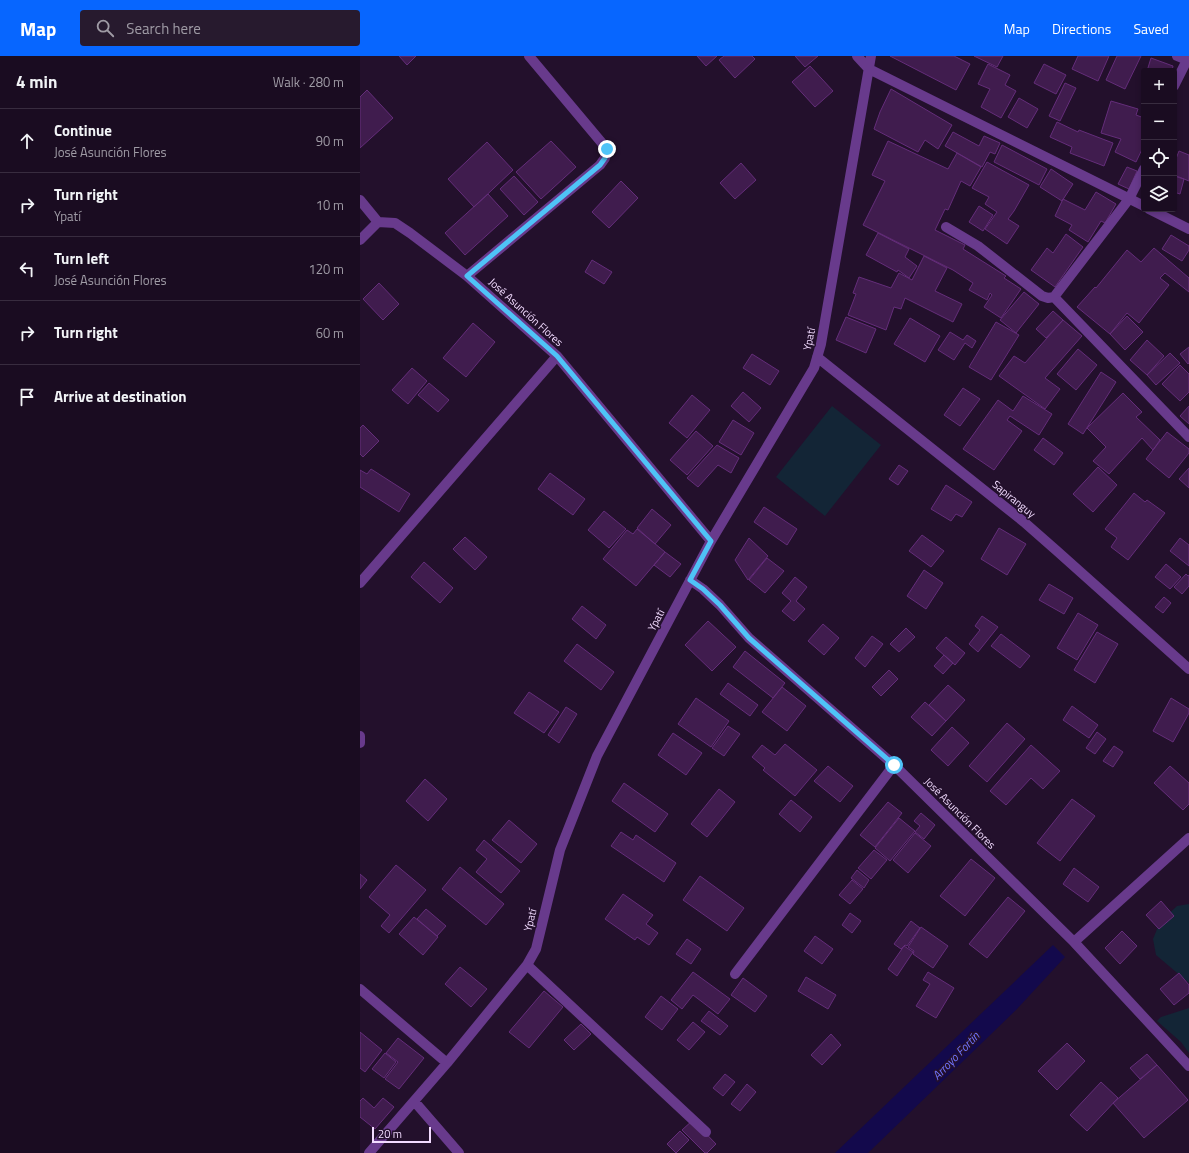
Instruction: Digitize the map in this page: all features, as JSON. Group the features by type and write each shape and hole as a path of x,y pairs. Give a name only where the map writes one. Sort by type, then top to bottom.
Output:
{"street":[{"path":"467,276 600,165 605,158 607,149 529,56"},
{"path":"857,56 869,69 1141,205"},
{"name":"Ypatí","path":"369,1153 447,1063 527,965 536,949 560,850 598,756 711,541 814,368 871,56"},
{"path":"1177,56 1188,60 1177,80"},
{"path":"946,228 978,246 1042,296 1048,298 1054,297 1129,199 1141,175"},
{"path":"360,200 378,222 360,240"},
{"path":"1155,212 1189,229"},
{"name":"José Asunción Flores","path":"378,222 394,222 410,233 467,276 557,356 711,541"},
{"path":"1054,297 1189,437"},
{"path":"360,583 557,356"},
{"name":"Sapiranguy","path":"817,357 1024,522 1189,669"},
{"name":"José Asunción Flores","path":"690,580 703,589 720,605 749,638 894,765 1074,942 1189,1066"},
{"path":"360,736 360,743"},
{"path":"735,974 894,765"},
{"path":"1074,942 1189,838"},
{"path":"527,965 706,1132"},
{"path":"360,989 447,1063"},
{"path":"414,1101 460,1153"}],"shaded area":[{"path":"832,406 881,445 825,516 776,477"},
{"path":"1189,904 1189,983 1156,955 1153,939 1160,922 1177,906"},
{"path":"1189,1008 1189,1053 1181,1042 1157,1021 1161,1017"}],"water":[{"name":"Arroyo Fortín","path":"1053,945 1065,957 1016,1010 868,1153 835,1153"}],"building":[{"path":"399,56 416,56 407,65"},
{"path":"697,56 717,56 706,66"},
{"path":"724,56 752,56 755,59 735,78 719,60"},
{"path":"795,56 818,56 805,67"},
{"path":"890,56 954,56 970,64 956,90"},
{"path":"974,56 1003,56 997,67"},
{"path":"1078,56 1109,56 1098,81 1072,69"},
{"path":"1117,56 1141,56 1125,89 1106,80"},
{"path":"1151,58 1173,66 1173,68 1148,68"},
{"path":"988,64 1010,75 1005,85 1016,91 1001,118 981,107 990,89 978,84"},
{"path":"1044,64 1066,75 1056,94 1034,83"},
{"path":"810,66 833,91 815,107 792,82"},
{"path":"1065,83 1076,88 1060,121 1049,116"},
{"path":"891,89 952,125 938,149 925,140 918,152 874,129"},
{"path":"367,90 393,118 360,148 360,97"},
{"path":"1019,98 1038,109 1027,128 1008,117"},
{"path":"1111,101 1138,109 1136,115 1141,117 1141,151 1136,162 1115,152 1121,139 1101,133"},
{"path":"1057,122 1078,132 1079,130 1113,143 1104,166 1070,153 1072,147 1050,137"},
{"path":"953,132 979,146 984,136 1000,143 995,154 990,152 982,167 945,146"},
{"path":"551,141 576,167 541,199 516,172"},
{"path":"888,141 948,169 957,153 981,167 970,186 961,181 948,210 945,209 935,230 965,245 963,249 1006,276 1004,278 1021,289 1001,318 984,307 992,295 990,293 987,300 969,290 973,283 953,270 863,225 885,181 872,175"},
{"path":"487,142 513,170 474,207 448,179"},
{"path":"1002,145 1047,169 1039,185 994,162"},
{"path":"1179,151 1189,155 1189,181 1177,176 1177,156"},
{"path":"987,162 1029,185 1008,219 1019,226 1007,244 985,229 997,212 985,204 989,197 972,188"},
{"path":"741,163 756,180 735,199 720,183"},
{"path":"1127,167 1137,171 1129,189 1118,184"},
{"path":"1051,169 1073,184 1062,201 1040,187"},
{"path":"514,176 538,202 524,215 500,189"},
{"path":"1177,177 1184,179 1180,194 1177,193"},
{"path":"621,181 638,198 609,228 592,212"},
{"path":"1096,192 1116,204 1105,223 1101,221 1088,242 1069,230 1072,225 1055,216 1063,199 1085,210"},
{"path":"488,194 508,216 465,255 445,233"},
{"path":"979,206 993,215 983,231 969,222"},
{"path":"878,233 909,249 905,257 917,266 909,278 898,270 897,272 866,255"},
{"path":"1066,234 1083,247 1055,287 1031,270 1047,248 1053,253"},
{"path":"1171,235 1189,246 1189,250 1182,261 1162,249"},
{"path":"1154,248 1189,278 1189,292 1165,273 1160,278 1169,285 1139,323 1127,313 1110,334 1077,307 1095,287 1096,288 1127,250 1141,262"},
{"path":"924,256 947,268 935,291 962,304 953,322 905,298 901,309 894,307 886,330 848,315 856,294 853,293 859,277 891,288 899,273 912,280"},
{"path":"592,260 612,272 604,284 585,272"},
{"path":"379,283 399,304 383,320 363,299"},
{"path":"1024,292 1039,304 1016,333 1000,320"},
{"path":"1053,311 1063,320 1046,338 1036,329"},
{"path":"1127,316 1143,332 1125,350 1110,334"},
{"path":"846,317 876,329 866,353 836,340"},
{"path":"910,318 940,336 925,362 894,344"},
{"path":"1063,320 1082,336 1045,378 1060,389 1045,409 999,376 1014,356 1025,363"},
{"path":"996,322 1019,335 991,380 969,367"},
{"path":"473,323 495,342 466,377 443,358"},
{"path":"950,332 963,340 967,335 976,341 972,348 965,343 954,360 938,350"},
{"path":"1147,340 1164,356 1147,375 1130,360"},
{"path":"1189,347 1189,363 1188,364 1180,354"},
{"path":"1078,349 1097,365 1076,390 1057,374"},
{"path":"1170,353 1180,363 1156,385 1147,375"},
{"path":"752,354 779,371 770,385 743,368"},
{"path":"1180,365 1189,374 1189,392 1180,401 1162,384"},
{"path":"412,368 427,381 408,404 392,390"},
{"path":"1101,372 1116,382 1083,434 1068,424"},
{"path":"429,383 449,400 438,412 418,395"},
{"path":"963,388 980,399 960,426 944,415"},
{"path":"743,392 761,408 749,422 731,406"},
{"path":"1123,393 1142,412 1136,417 1160,440 1153,450 1142,438 1109,474 1093,461 1106,447 1087,428"},
{"path":"692,395 710,410 687,438 669,423"},
{"path":"1023,396 1052,414 1039,435 1010,416 1007,420 1022,431 994,470 963,449 998,400 1013,411"},
{"path":"1189,406 1189,424 1180,416"},
{"path":"733,420 754,433 741,455 719,442"},
{"path":"363,425 379,441 363,457 360,454 360,428"},
{"path":"696,431 713,446 687,475 670,460"},
{"path":"1167,432 1189,449 1189,453 1169,478 1146,459"},
{"path":"1043,438 1063,453 1054,465 1034,450"},
{"path":"717,445 739,458 731,473 718,465 698,487 687,478"},
{"path":"899,465 908,471 898,485 889,479"},
{"path":"1098,467 1117,485 1093,512 1073,494"},
{"path":"1189,468 1189,488 1179,479"},
{"path":"371,469 410,494 399,512 360,487 360,470 367,474"},
{"path":"550,473 585,499 573,515 538,489"},
{"path":"946,485 972,502 962,517 956,514 951,521 931,509"},
{"path":"1134,493 1145,502 1147,500 1165,513 1128,560 1111,547 1117,538 1105,529"},
{"path":"764,507 797,529 787,545 754,522"},
{"path":"652,509 671,525 655,544 637,528"},
{"path":"604,511 626,529 609,548 588,530"},
{"path":"999,528 1026,544 1007,575 981,559"},
{"path":"637,529 665,552 636,586 603,559 627,530 633,534"},
{"path":"922,535 944,551 931,567 909,551"},
{"path":"465,537 487,557 475,570 453,549"},
{"path":"749,538 768,556 748,580 735,560"},
{"path":"1180,538 1189,545 1189,566 1170,551"},
{"path":"665,552 681,564 670,577 654,565"},
{"path":"767,558 784,571 765,593 749,580"},
{"path":"424,562 453,588 440,603 411,577"},
{"path":"1166,564 1181,577 1170,589 1155,577"},
{"path":"924,570 943,583 926,609 907,596"},
{"path":"1186,574 1188,576 1189,575 1189,586 1182,594 1174,587"},
{"path":"795,577 807,587 796,601 805,609 794,621 782,611 791,601 782,593"},
{"path":"1049,584 1073,598 1064,614 1039,600"},
{"path":"1164,597 1171,603 1163,613 1155,607"},
{"path":"582,606 606,625 596,639 572,619"},
{"path":"1078,613 1098,625 1077,660 1057,648"},
{"path":"982,616 998,627 978,652 969,644 980,630 975,626"},
{"path":"708,621 736,647 712,671 685,645"},
{"path":"823,624 839,638 824,655 808,641"},
{"path":"906,628 915,637 899,652 890,644"},
{"path":"1097,632 1118,644 1095,683 1074,670"},
{"path":"1001,634 1030,656 1020,668 991,646"},
{"path":"872,636 883,644 865,667 855,658"},
{"path":"946,637 965,653 955,665 936,648"},
{"path":"577,644 614,672 601,690 564,661"},
{"path":"745,651 785,683 773,698 733,667"},
{"path":"944,655 953,663 943,674 934,666"},
{"path":"889,670 898,679 881,696 872,687"},
{"path":"728,683 758,705 750,716 720,694"},
{"path":"948,685 965,700 946,721 929,705"},
{"path":"782,687 806,706 787,731 762,712"},
{"path":"529,692 559,712 544,733 514,713"},
{"path":"696,698 729,721 711,747 678,724"},
{"path":"1171,698 1189,709 1189,713 1173,742 1153,731"},
{"path":"925,702 946,721 932,736 911,717"},
{"path":"1072,706 1098,725 1089,738 1063,720"},
{"path":"566,707 577,714 559,743 548,735"},
{"path":"1007,723 1025,739 987,782 969,766"},
{"path":"728,726 740,734 724,756 712,748"},
{"path":"952,727 969,743 948,766 931,750"},
{"path":"1097,732 1106,739 1095,754 1086,748"},
{"path":"673,733 702,753 686,775 658,755"},
{"path":"785,744 817,770 795,796 763,770 765,768 752,757 762,745 775,755"},
{"path":"1031,745 1060,771 1043,789 1031,778 1006,805 990,791"},
{"path":"1114,746 1123,752 1113,767 1103,761"},
{"path":"828,766 853,786 840,802 814,781"},
{"path":"1170,766 1189,783 1189,804 1183,810 1154,783"},
{"path":"425,779 447,799 428,821 406,801"},
{"path":"624,783 668,814 655,832 612,801"},
{"path":"719,789 735,802 707,837 691,824"},
{"path":"1072,799 1095,816 1060,861 1037,843"},
{"path":"791,800 812,817 800,832 779,814"},
{"path":"888,802 902,813 875,847 860,835"},
{"path":"921,813 935,825 924,839 915,832 920,826 914,821"},
{"path":"899,818 915,831 890,861 875,848"},
{"path":"509,820 537,844 521,863 492,840"},
{"path":"621,832 633,840 636,835 676,863 664,882 611,846"},
{"path":"915,833 931,846 908,873 893,860"},
{"path":"484,840 520,871 501,893 476,872 487,859 476,850"},
{"path":"874,850 887,860 871,879 858,868"},
{"path":"971,859 995,878 965,916 940,896"},
{"path":"396,865 426,890 389,933 381,926 390,915 369,897"},
{"path":"460,867 504,904 486,925 442,889"},
{"path":"1074,868 1099,887 1088,902 1063,884"},
{"path":"857,870 869,880 864,888 851,878"},
{"path":"360,874 367,880 360,889"},
{"path":"700,876 744,908 727,931 683,900"},
{"path":"852,880 863,889 850,904 839,895"},
{"path":"623,894 653,915 646,924 658,933 649,945 637,937 635,940 605,919"},
{"path":"1008,897 1025,911 987,958 969,944"},
{"path":"1161,901 1174,916 1159,929 1146,915"},
{"path":"426,909 446,926 437,936 417,919"},
{"path":"850,913 861,921 852,933 842,925"},
{"path":"414,917 438,937 423,955 399,934"},
{"path":"911,921 920,928 907,946 905,945 901,949 894,944"},
{"path":"921,927 948,946 933,968 913,954 914,951 908,947"},
{"path":"1122,931 1137,946 1120,964 1105,948"},
{"path":"815,936 833,949 822,964 804,951"},
{"path":"687,939 701,949 691,964 676,954"},
{"path":"904,946 913,952 897,976 888,969"},
{"path":"460,967 487,989 471,1007 445,984"},
{"path":"693,972 730,999 718,1014 693,995 682,1009 671,1000"},
{"path":"928,972 954,988 936,1018 916,1006 930,984 923,980"},
{"path":"1179,973 1189,985 1189,993 1174,1005 1160,989"},
{"path":"806,977 836,995 828,1009 798,991"},
{"path":"743,978 767,996 755,1012 731,995"},
{"path":"544,991 563,1007 529,1048 509,1032"},
{"path":"661,996 678,1009 662,1030 645,1017"},
{"path":"709,1011 728,1026 720,1035 701,1021"},
{"path":"693,1022 705,1032 689,1050 677,1040"},
{"path":"581,1024 591,1034 574,1050 564,1040"},
{"path":"360,1032 382,1050 365,1072 360,1068"},
{"path":"831,1034 841,1045 822,1065 811,1055"},
{"path":"398,1038 424,1058 399,1089 385,1079 398,1062 386,1053"},
{"path":"1067,1043 1085,1061 1057,1090 1038,1071"},
{"path":"385,1053 396,1062 384,1078 372,1069"},
{"path":"1147,1054 1157,1065 1140,1079 1130,1068"},
{"path":"1157,1065 1188,1100 1144,1138 1113,1103"},
{"path":"725,1074 735,1082 723,1096 713,1088"},
{"path":"1101,1082 1118,1098 1087,1131 1070,1115"},
{"path":"747,1084 756,1092 740,1111 731,1104"},
{"path":"363,1098 374,1108 383,1098 394,1107 375,1129 360,1117 360,1101"},
{"path":"693,1120 716,1144 707,1153 705,1153 682,1130"},
{"path":"680,1131 689,1140 676,1153 667,1144"}],"route":[{"path":"607,149 605,158 600,165 467,276 557,356 711,541 690,580 703,589 720,605 749,638 894,765"}]}
